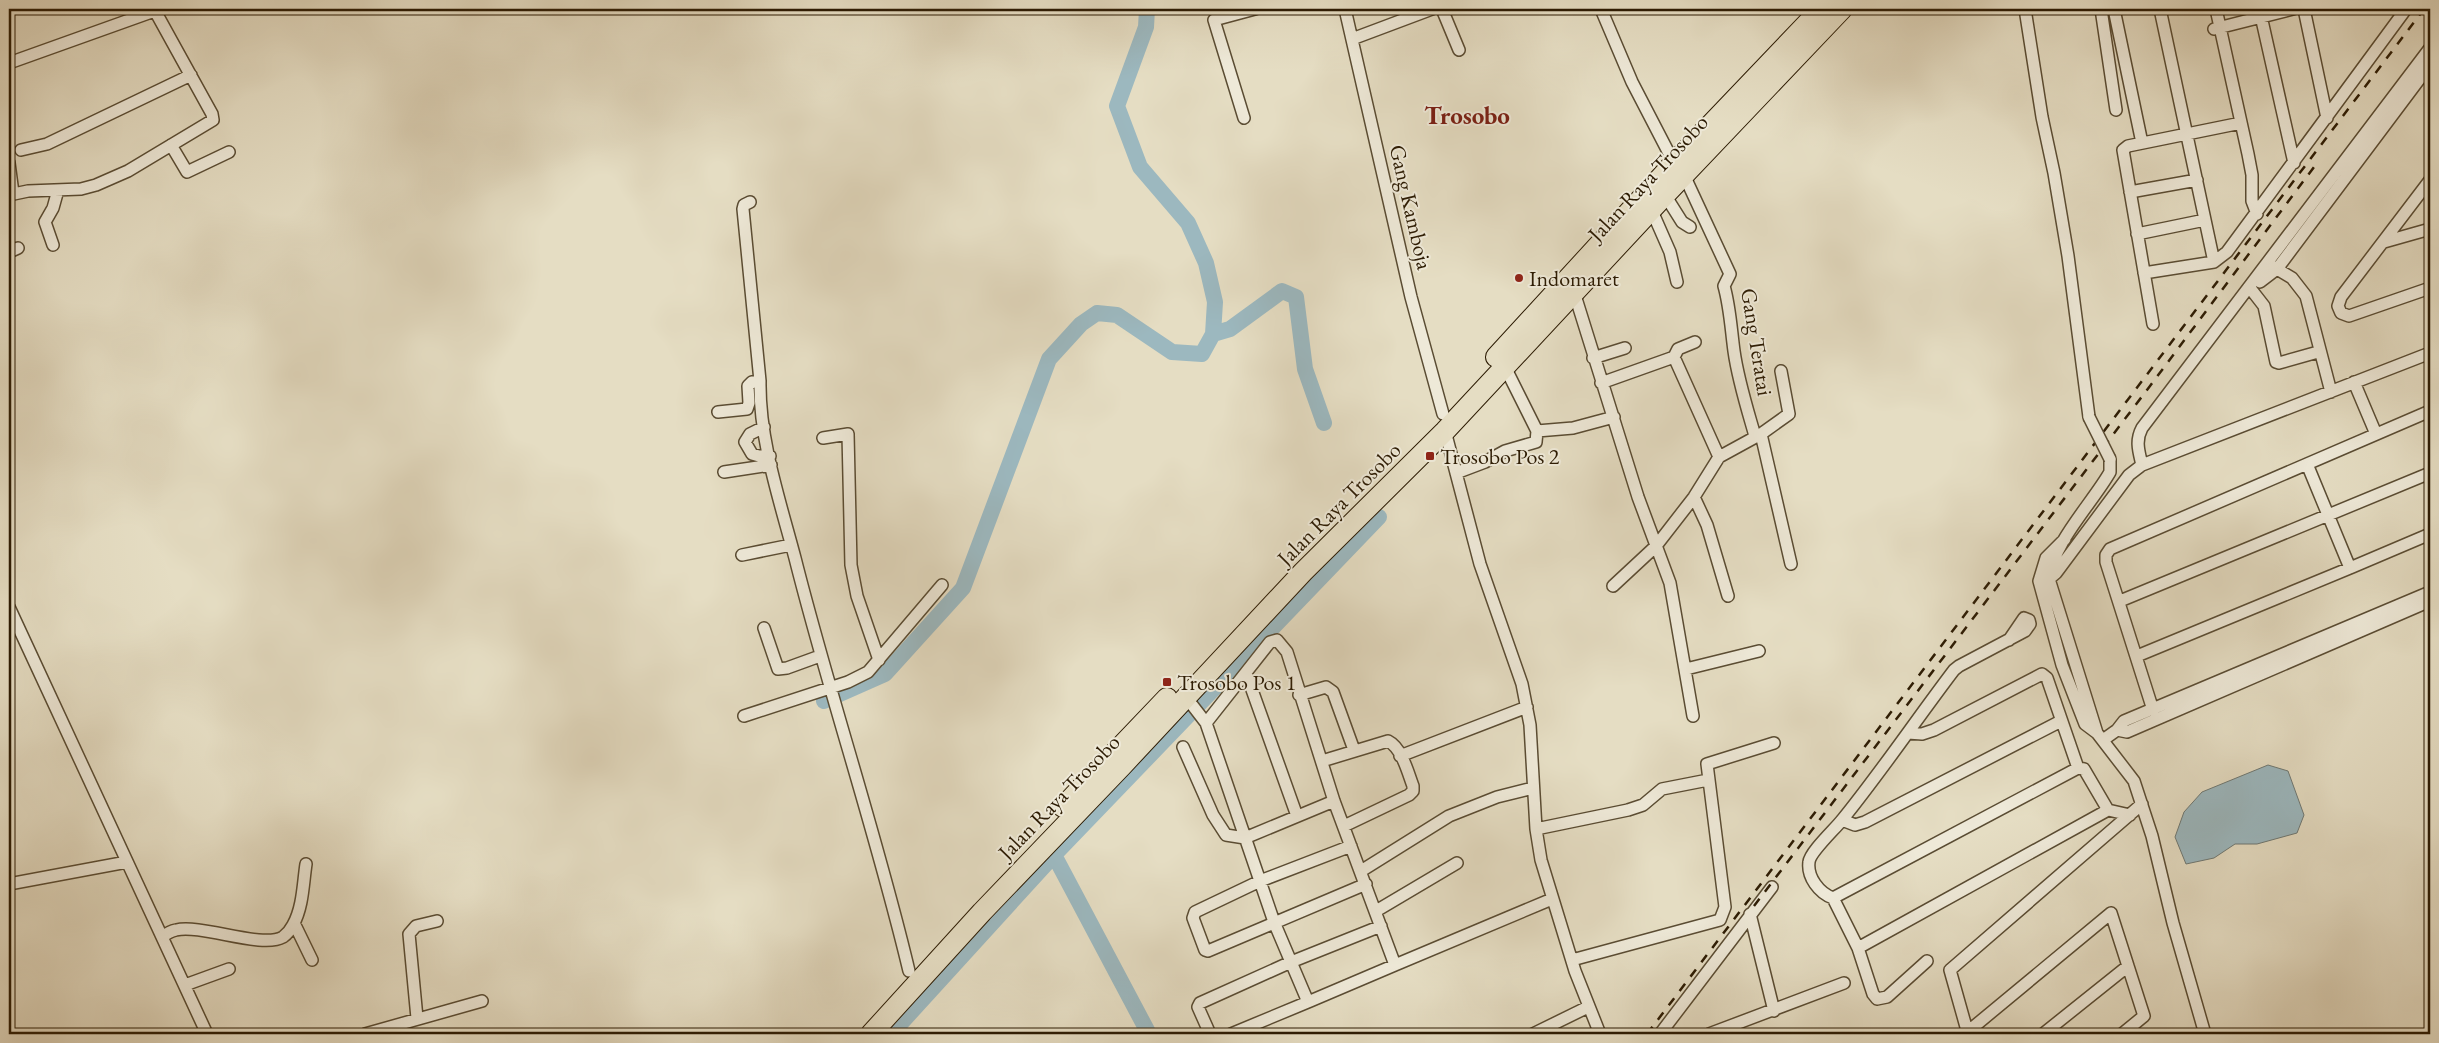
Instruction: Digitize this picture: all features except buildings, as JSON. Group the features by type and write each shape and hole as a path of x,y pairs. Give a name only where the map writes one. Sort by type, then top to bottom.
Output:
{"highway":[{"name":"Jalan Raya Trosobo","path":"871,1034 982,912 1187,699 1367,499 1444,422 1679,169 1821,9"},
{"name":"Jalan Raya Trosobo","path":"1444,422 1505,367 1652,211 1665,194 1679,169 1842,9"},
{"name":"Jalan Raya Trosobo","path":"856,1034 909,971 1309,548 1367,499"}],"street":[{"path":"1244,118 1214,20 1254,9"},
{"name":"Gang Kamboja","path":"1345,9 1411,297 1456,473 1480,564 1522,684 1532,739 1533,788 1540,852 1552,898 1572,960 1588,1007 1600,1034"},
{"path":"1352,39 1408,13 1432,9"},
{"path":"1442,9 1459,50"},
{"path":"1601,9 1632,82 1679,169"},
{"path":"2025,9 2042,117 2054,173 2089,417 2112,465 2106,480 2051,559 2042,567 2044,580 2062,665 2085,724 2100,736 2134,781 2152,836 2173,923 2205,1034"},
{"path":"2102,9 2116,110"},
{"path":"2114,9 2142,143"},
{"path":"2160,9 2214,262"},
{"path":"2209,9 2217,28"},
{"path":"2216,9 2217,28 2251,187 2252,200 2257,214"},
{"path":"2217,28 2293,9"},
{"path":"2304,9 2327,118"},
{"path":"2144,273 2214,262 2227,252 2257,214 2406,9"},
{"path":"9,63 157,10 213,119 128,171 96,185 80,189 11,194 9,163"},
{"path":"2261,16 2294,163"},
{"path":"2107,48 2122,46"},
{"path":"2142,465 2138,436 2142,428 2250,288 2273,266 2312,215 2402,95 2430,48"},
{"path":"2402,95 2430,65"},
{"path":"2111,74 2128,72"},
{"path":"21,150 47,144 190,75"},
{"path":"2153,324 2123,151 2128,146 2238,124"},
{"path":"171,145 186,172 228,152"},
{"name":"Gang Teratai","path":"1679,169 1730,274 1724,286 1729,301 1734,351 1743,396 1758,435"},
{"path":"2130,192 2197,180"},
{"path":"2430,180 2338,302 2341,313 2349,316 2430,288"},
{"path":"53,245 45,222 53,208 58,190"},
{"path":"1665,194 1682,222 1690,227"},
{"path":"750,202 744,205 743,209 760,380 760,408 770,460 820,656 836,707 909,971"},
{"path":"1652,211 1670,252 1677,282"},
{"path":"2137,234 2205,220"},
{"path":"2384,242 2430,229"},
{"path":"2273,266 2292,278 2306,296 2318,352 2331,392"},
{"path":"2250,288 2264,306 2276,362 2279,363 2318,352"},
{"path":"1574,292 1593,358 1614,417 1638,497 1670,582 1693,716"},
{"path":"1601,383 1674,357 1678,349 1695,342"},
{"path":"1593,358 1626,348"},
{"path":"2044,580 2129,474 2142,465 2430,353"},
{"path":"1674,357 1719,457"},
{"path":"1456,473 1485,462 1505,451 1536,442 1537,430 1505,367"},
{"path":"1613,586 1656,546 1694,497 1719,457 1758,435 1789,414 1781,372"},
{"path":"718,412 747,409 749,403 748,386 752,382 760,380"},
{"path":"2354,382 2376,434"},
{"path":"2153,710 2106,562 2106,555 2110,549 2430,411"},
{"path":"1537,430 1573,428 1614,417"},
{"path":"764,427 750,434 746,442 752,454 770,460"},
{"path":"823,438 848,434 851,565 857,596 880,660"},
{"path":"1758,435 1791,564"},
{"path":"724,472 770,460"},
{"path":"2307,464 2350,568"},
{"path":"2120,602 2430,473"},
{"path":"1694,497 1707,525 1728,596"},
{"path":"2137,656 2430,534"},
{"path":"742,555 791,545"},
{"path":"2044,580 2075,659 2100,736"},
{"path":"744,716 831,691 861,676 873,668 942,585"},
{"path":"2100,736 2117,730 2127,732 2292,649 2430,592"},
{"path":"2117,730 2124,721 2203,694 2430,601"},
{"path":"9,607 207,1034"},
{"path":"764,628 778,669 787,668 820,656"},
{"path":"1206,723 1270,642 1277,640 1286,652 1334,801 1395,965"},
{"path":"1927,961 1887,997 1880,999 1873,994 1858,948 1832,898 1816,886 1809,860 1842,820 1959,666 2009,640"},
{"path":"1686,669 1759,651"},
{"path":"2062,665 2075,659"},
{"path":"1246,673 1298,816"},
{"path":"1908,732 1922,734 1939,728 2040,674 2047,678 2078,768"},
{"path":"1299,695 1326,687 1333,692 1354,750"},
{"path":"1187,699 1206,723 1274,922 1308,1002"},
{"path":"1400,756 1527,707"},
{"path":"1842,820 1855,825 1865,822 2061,721"},
{"path":"1322,761 1388,741 1394,745 1413,786 1412,793 1344,826"},
{"path":"1572,960 1717,922 1722,918 1725,906 1708,780 1709,761 1774,743"},
{"path":"1183,747 1218,825 1226,835 1245,838 1334,801"},
{"path":"1832,898 2078,768 2084,769 2108,810"},
{"path":"1536,829 1628,810 1643,805 1662,788 1708,780"},
{"path":"1361,872 1448,816 1497,797 1533,788"},
{"path":"2122,1034 2144,1016 2111,913 1967,1034 1950,970 2142,804"},
{"path":"1858,948 2108,810 2130,815"},
{"path":"1351,846 1260,881 1195,912 1193,918 1207,951 1366,884"},
{"path":"9,884 127,862"},
{"path":"1376,911 1457,863"},
{"path":"161,933 185,930 273,939 283,937 294,923 299,908 306,864"},
{"path":"1660,1034 1772,887"},
{"path":"1231,1034 1552,898"},
{"path":"1750,914 1774,1011"},
{"path":"417,1018 410,934 416,926 437,921"},
{"path":"294,923 312,960"},
{"path":"1210,1034 1199,1004 1291,962 1381,926"},
{"path":"2043,1034 2128,966"},
{"path":"185,985 229,969"},
{"path":"1709,1034 1844,983"},
{"path":"365,1034 385,1031 417,1018 482,1001"},
{"path":"1533,1034 1588,1007"}],"water":[{"path":"2268,765 2288,771 2304,815 2297,833 2257,844 2235,844 2214,858 2186,864 2175,837 2184,812 2202,792"}],"waterway":[{"path":"824,701 885,674 963,588 1049,359 1081,324 1097,313 1117,315 1172,352 1202,354 1213,334 1215,302 1206,263 1188,223 1140,167 1117,106 1146,27 1147,9"},
{"path":"1213,334 1230,329 1282,291 1296,297 1305,369 1324,423"},
{"path":"891,1034 1054,855 1379,517"},
{"path":"1054,855 1149,1034"}],"railway":[{"path":"1647,1034 2424,9"},
{"path":"1754,906 2150,386 2314,167"}],"place":[{"name":"Indomaret","path":"1519,278"},
{"name":"Trosobo Pos 2","path":"1430,456"},
{"name":"Trosobo Pos 1","path":"1167,682"}],"district":[{"name":"Trosobo","path":"1467,115"}]}
